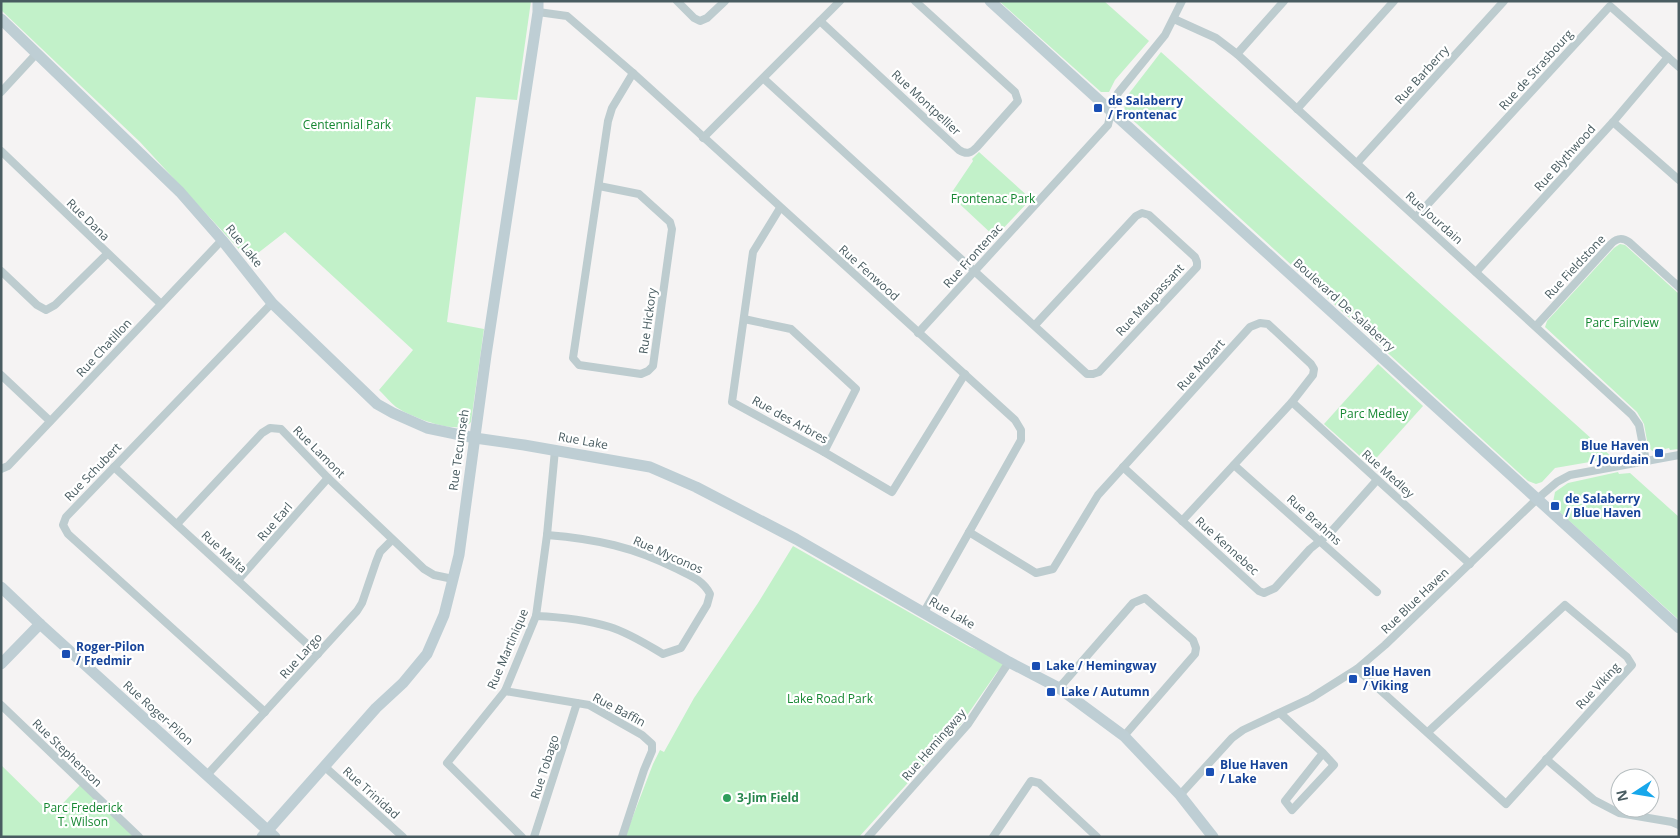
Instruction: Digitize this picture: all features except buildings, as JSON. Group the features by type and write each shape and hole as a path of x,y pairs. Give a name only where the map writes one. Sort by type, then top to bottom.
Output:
{"street":[{"path":"677,1 694,18 700,21 708,18 725,1"},
{"path":"703,138 840,1"},
{"name":"Rue Montpellier","path":"820,21 960,150 970,153 1018,101 1015,92 915,1"},
{"name":"Boulevard De Salaberry","path":"990,1 1679,628"},
{"name":"Rue Frontenac","path":"918,333 1108,125 1118,93 1162,39 1174,20 1182,1"},
{"path":"1237,54 1284,1"},
{"path":"1297,109 1394,1"},
{"name":"Rue Barberry","path":"1357,163 1504,1"},
{"name":"Rue de Strasbourg","path":"1416,218 1610,6 1679,67"},
{"name":"Rue Fenwood","path":"538,7 568,16 1015,420 1021,430 1021,440 924,612"},
{"name":"Rue Tecumseh","path":"268,834 376,708 403,682 427,654 444,615 454,579 458,555 538,7"},
{"name":"Rue Lake","path":"1,19 180,192 272,302 377,404 427,428 474,438 650,467 696,487 796,540 1009,662 1059,688 1124,736 1180,795 1213,837"},
{"name":"Rue Jourdain","path":"1174,20 1216,38 1237,54 1636,419 1640,428 1646,461"},
{"path":"1,92 37,53"},
{"name":"Rue Blythwood","path":"1476,272 1613,122 1668,57"},
{"name":"Rue Hickory","path":"599,186 639,194 670,222 672,229 653,366 641,374 579,366 572,358 608,120 612,108 633,73"},
{"name":"Rue Maupassant","path":"764,79 1087,374 1099,372 1197,268 1197,262 1149,215 1142,214 1136,216 1035,325"},
{"path":"1613,122 1679,180"},
{"name":"Rue Dana","path":"1,151 161,304"},
{"name":"Rue des Arbres","path":"780,208 754,252 732,402 824,452 892,492 965,374"},
{"name":"Rue Fieldstone","path":"1536,326 1611,244 1618,239 1629,242 1679,287"},
{"name":"Rue Chatillon","path":"1,469 8,466 222,240"},
{"path":"1,271 37,306 46,310 55,305 107,254"},
{"name":"Rue Schubert","path":"265,712 68,534 63,525 66,517 272,302"},
{"path":"744,318 791,329 856,389 824,452"},
{"name":"Rue Mozart","path":"969,532 1036,573 1053,569 1098,495 1250,327 1260,323 1268,324 1311,364 1314,369 1313,375 1292,402 1182,521"},
{"path":"1,375 50,421"},
{"name":"Rue Medley","path":"1292,402 1470,564"},
{"name":"Rue Lamont","path":"177,524 262,433 270,428 280,429 328,478 424,569 434,575 454,579"},
{"name":"Rue Martinique","path":"522,837 447,763 505,691 536,616 548,536 555,450"},
{"name":"Rue Blue Haven","path":"1180,795 1232,738 1243,730 1311,698 1357,669 1385,645 1537,499 1560,480 1570,475 1679,455"},
{"name":"Rue Brahms","path":"1234,465 1378,592"},
{"name":"Rue Malta","path":"114,467 318,654"},
{"name":"Rue Kennebec","path":"1123,468 1259,590 1264,592 1275,588 1310,549 1330,533 1377,480"},
{"name":"Rue Earl","path":"238,580 328,478"},
{"name":"Rue Myconos","path":"536,616 580,621 610,627 641,641 663,654 681,648 707,605 710,594 700,580 629,548 590,540 548,536"},
{"name":"Rue Largo","path":"207,776 357,611 362,603 380,552 392,540"},
{"name":"Rue Roger-Pilon","path":"1,587 268,834"},
{"path":"1059,688 1133,603 1145,598 1193,640 1196,648 1195,654 1124,736"},
{"name":"Rue Viking","path":"1357,669 1506,804 1632,665 1627,657 1565,605 1428,732"},
{"path":"1,664 40,624"},
{"name":"Rue Hemingway","path":"870,836 968,724 1009,662"},
{"name":"Rue Baffin","path":"505,691 589,705 642,735 652,744 652,751 622,837"},
{"name":"Rue Tobago","path":"534,837 577,703"},
{"name":"Rue Stephenson","path":"1,705 139,837"},
{"path":"1280,713 1323,753 1334,765 1292,810 1284,801 1323,753"},
{"path":"1546,759 1602,805 1619,813 1672,822 1679,825"},
{"name":"Rue Trinidad","path":"325,767 402,837"},
{"path":"992,837 1031,781 1039,783 1096,836"}],"green space":[{"name":"Centennial Park","path":"1,1 531,1 517,100 476,97 447,322 484,329 471,422 465,426 456,427 434,424 396,407 379,390 413,350 285,232 249,260 140,142 1,10"},
{"path":"999,1 1104,1 1149,41 1115,80 1109,92 1101,92"},
{"path":"1161,52 1613,458 1555,468 1542,482 1536,484 1528,481 1125,113 1124,100"},
{"name":"Frontenac Park","path":"979,152 1031,199 995,237 950,195 973,161 972,159"},
{"name":"Parc Fairview","path":"1620,244 1625,245 1679,294 1679,449 1670,450 1669,448 1656,453 1651,450 1648,446 1644,424 1637,412 1545,327 1547,321 1614,248"},
{"name":"Parc Medley","path":"1378,364 1423,406 1370,465 1324,424"},
{"path":"1618,472 1619,474 1630,473 1679,517 1679,620 1554,507 1555,492 1568,483"},
{"name":"Lake Road Park","path":"793,546 970,647 1009,662 997,672 961,724 859,837 625,837 660,750 664,752 694,698 758,603"},
{"name":"Parc Frederick T. Wilson","path":"1,765 52,815 82,783 139,837 1,837"}],"place":[{"name":"de Salaberry / Frontenac","path":"1098,108"},
{"name":"Blue Haven / Jourdain","path":"1659,453"},
{"name":"de Salaberry / Blue Haven","path":"1555,506"},
{"name":"Roger-Pilon / Fredmir","path":"66,654"},
{"name":"Lake / Hemingway","path":"1036,666"},
{"name":"Blue Haven / Viking","path":"1353,679"},
{"name":"Lake / Autumn","path":"1051,692"},
{"name":"Blue Haven / Lake","path":"1210,772"},
{"name":"3-Jim Field","path":"727,798"}]}
